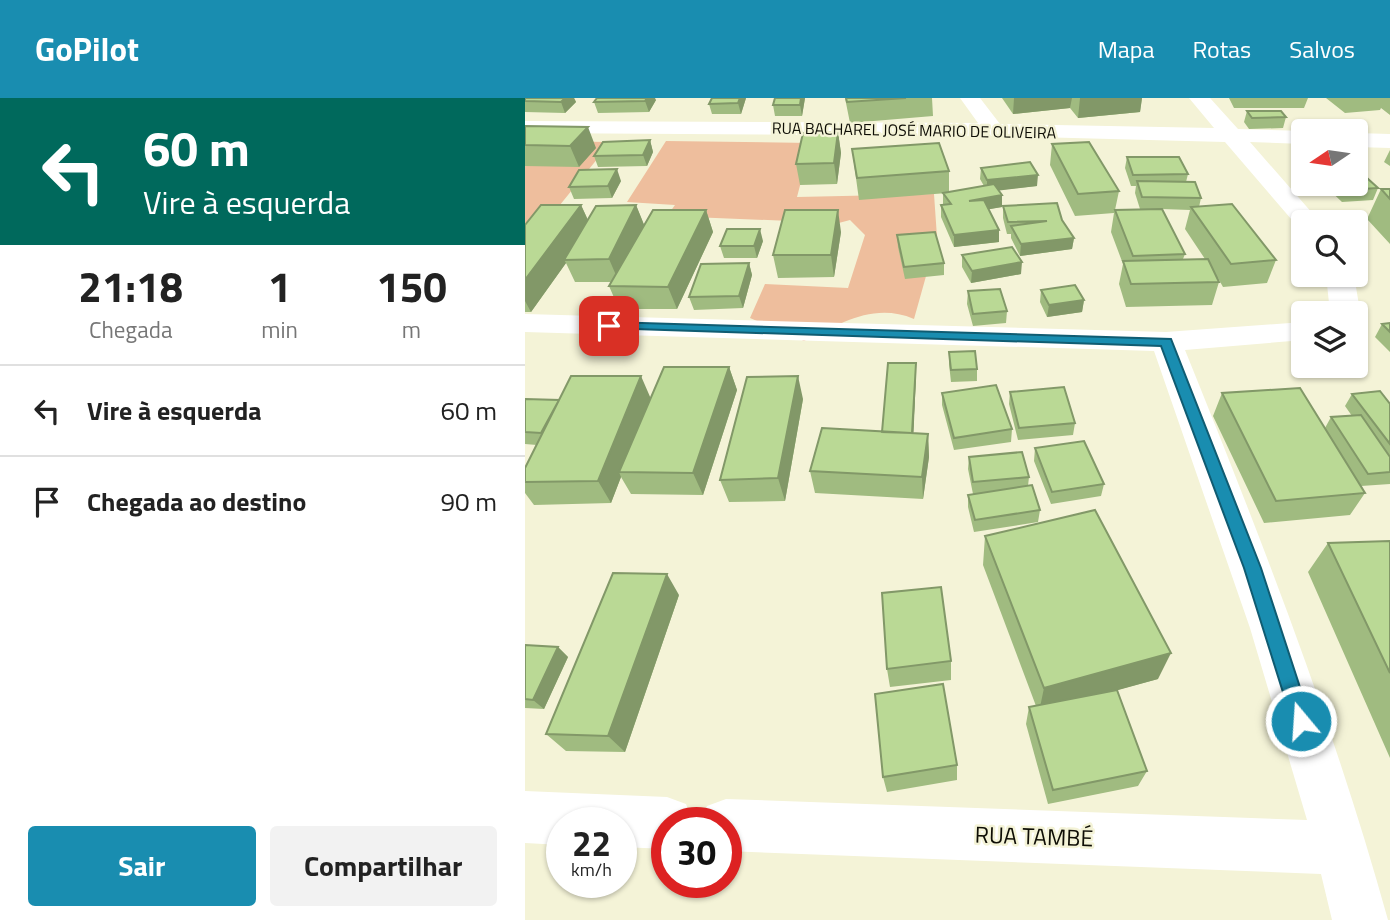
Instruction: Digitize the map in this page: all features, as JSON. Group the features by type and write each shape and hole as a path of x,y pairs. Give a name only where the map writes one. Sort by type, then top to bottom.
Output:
{"street":[{"path":"970,98 994,130"},
{"path":"1199,98 1297,210"},
{"name":"RUA BACHAREL JOSÉ MARIO DE OLIVEIRA","path":"525,127 994,130 1291,136"},
{"path":"1369,140 1390,141"},
{"path":"525,323 1166,342 1291,332"},
{"path":"1166,342 1253,568 1342,848 1360,920"},
{"path":"525,817 651,822"},
{"name":"RUA TAMBÉ","path":"742,826 1342,848"}],"shaded area":[{"path":"525,141 611,142 525,248"},
{"path":"666,141 811,143 797,197 934,194 937,237 914,319 899,314 871,314 844,322 804,341 750,318 765,284 848,288 865,235 850,220 820,228 791,221 667,216 675,205 627,202"}],"building":[{"path":"525,98 565,98 561,102 525,101"},
{"path":"597,98 647,98 645,101 594,102"},
{"path":"712,98 740,98 738,103 709,104"},
{"path":"775,98 801,98 800,105 773,105"},
{"path":"846,98 906,98 847,102"},
{"path":"1247,111 1281,111 1286,117 1252,118"},
{"path":"525,126 588,127 570,146 525,145"},
{"path":"838,132 834,163 796,164 803,133"},
{"path":"650,140 643,155 594,156 603,142"},
{"path":"1089,142 1119,191 1078,194 1052,144"},
{"path":"939,143 949,171 857,178 852,149"},
{"path":"1127,157 1179,157 1188,174 1133,175"},
{"path":"1030,162 1038,175 987,180 981,168"},
{"path":"617,169 608,186 569,187 579,170"},
{"path":"1369,180 1378,188 1369,189"},
{"path":"1137,181 1195,182 1201,198 1142,197"},
{"path":"994,184 1002,195 969,201 984,200 999,230 954,235 941,205 951,204 943,193"},
{"path":"1381,189 1390,189 1390,199"},
{"path":"1057,203 1062,220 1074,238 1021,244 1011,226 1047,221 1008,222 1003,206"},
{"path":"1232,204 1276,260 1231,264 1191,207"},
{"path":"541,205 581,205 525,280 525,225"},
{"path":"636,205 609,259 564,260 596,206"},
{"path":"1162,209 1185,254 1133,256 1115,210"},
{"path":"653,210 706,210 668,287 609,286"},
{"path":"785,210 838,210 831,255 773,255"},
{"path":"727,229 760,229 754,246 720,246"},
{"path":"935,232 944,263 904,267 897,235"},
{"path":"1012,247 1022,262 972,271 962,255"},
{"path":"1208,259 1219,282 1131,284 1123,261"},
{"path":"749,263 739,296 689,297 701,264"},
{"path":"1075,285 1084,300 1049,305 1041,290"},
{"path":"1000,289 1007,311 973,314 968,291"},
{"path":"1390,323 1390,332 1382,324"},
{"path":"975,351 977,369 951,370 949,352"},
{"path":"888,363 916,363 912,433 882,432"},
{"path":"664,367 729,367 693,473 619,472"},
{"path":"571,376 641,376 598,481 525,482 525,468"},
{"path":"798,376 778,478 720,480 747,377"},
{"path":"996,385 1012,429 954,438 942,393"},
{"path":"1064,387 1075,423 1019,428 1010,392"},
{"path":"1300,388 1365,493 1276,501 1222,393"},
{"path":"1380,391 1390,404 1390,444 1352,394"},
{"path":"525,399 559,400 541,433 525,432"},
{"path":"1361,415 1390,457 1390,472 1368,474 1331,417"},
{"path":"822,428 928,434 922,477 810,471"},
{"path":"1084,441 1104,484 1052,492 1035,448"},
{"path":"1022,452 1029,477 973,482 969,457"},
{"path":"1032,485 1040,510 975,520 968,495"},
{"path":"1095,510 1171,653 1044,688 985,536"},
{"path":"1390,541 1390,673 1328,543"},
{"path":"613,573 667,574 608,736 546,734"},
{"path":"941,587 951,661 887,669 882,593"},
{"path":"525,645 558,647 533,700 525,699"},
{"path":"943,684 957,765 883,777 875,694"},
{"path":"1117,690 1147,771 1053,790 1029,707"}],"route":[{"path":"609,326 1166,342 1253,568 1301,721"}]}
